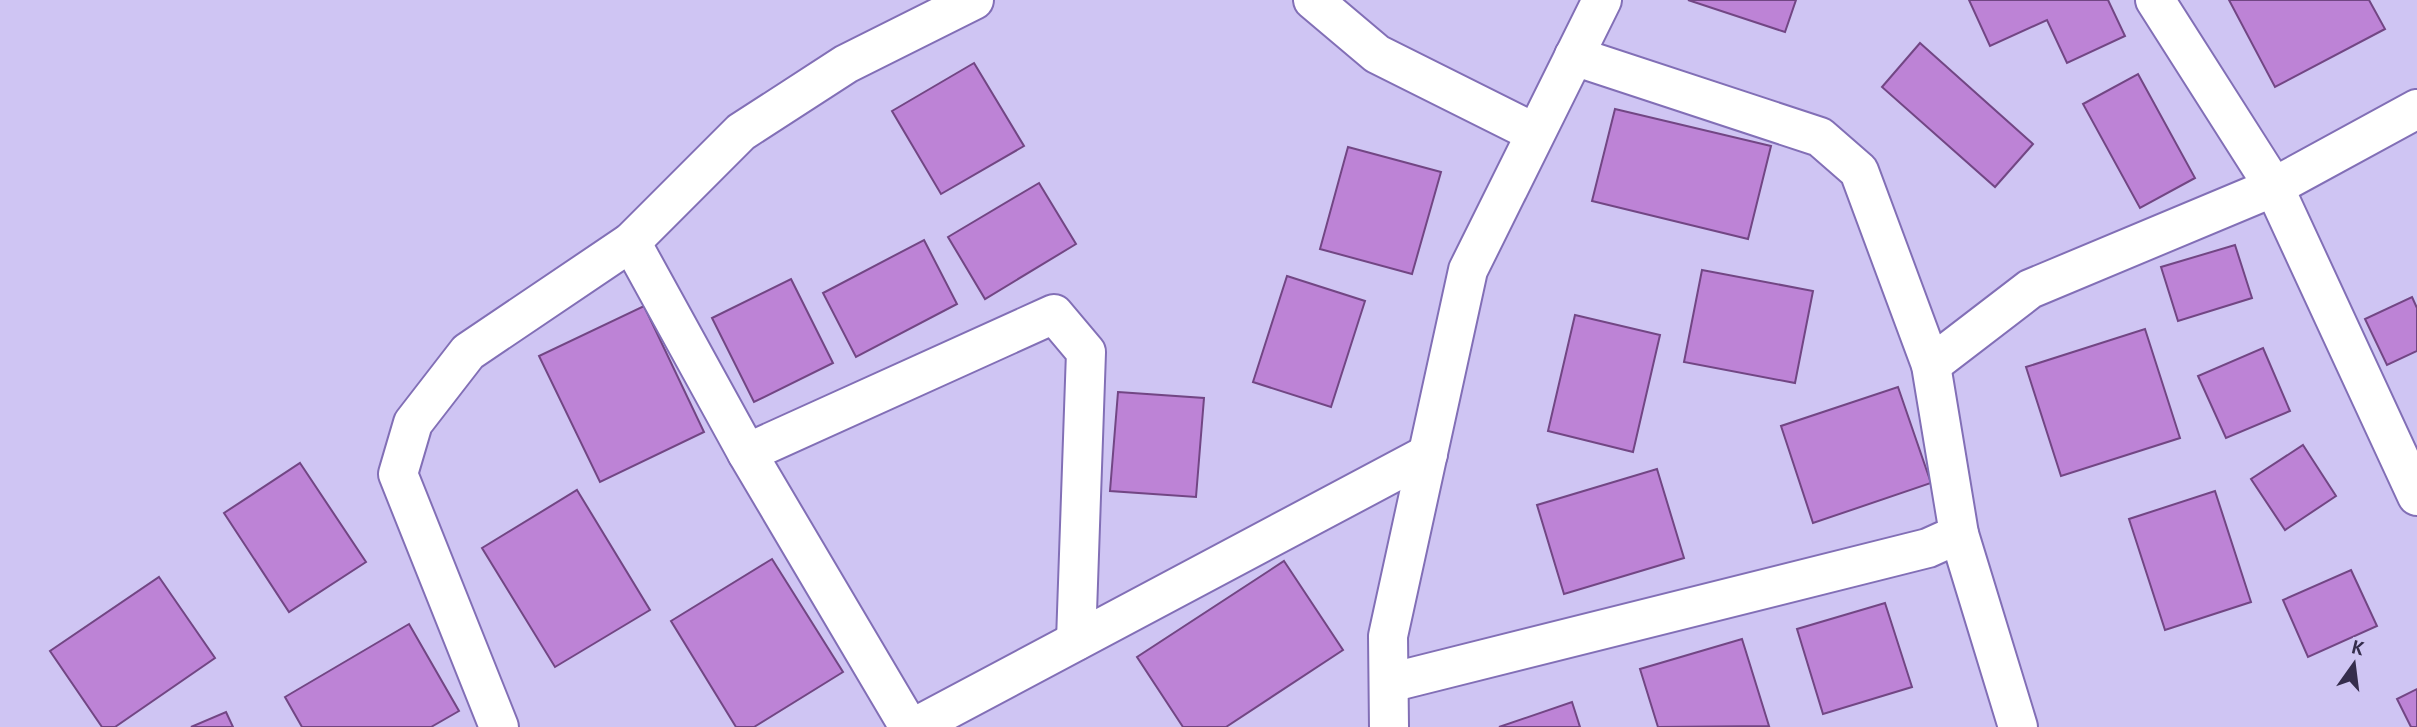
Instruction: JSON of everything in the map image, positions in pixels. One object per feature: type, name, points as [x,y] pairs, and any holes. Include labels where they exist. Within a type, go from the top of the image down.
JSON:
[{"type":"street","points":[[499,727],[398,474],[413,423],[468,352],[631,242],[741,132],[846,64],[974,0]]},
{"type":"street","points":[[1313,0],[1377,54],[1535,133]]},
{"type":"street","points":[[1389,727],[1388,636],[1468,270],[1602,0]]},
{"type":"street","points":[[2155,0],[2274,187],[2417,496]]},
{"type":"street","points":[[1574,56],[1820,137],[1859,171],[1931,365],[1959,534],[2018,727]]},
{"type":"street","points":[[1931,365],[2030,289],[2274,187],[2417,109]]},
{"type":"street","points":[[631,242],[747,453],[909,727]]},
{"type":"street","points":[[747,453],[1054,314],[1086,352],[1076,641]]},
{"type":"street","points":[[915,727],[1428,454]]},
{"type":"street","points":[[1389,683],[1928,548],[1959,534]]},
{"type":"building","points":[[1688,0],[1796,0],[1785,32]]},
{"type":"building","points":[[1969,0],[2108,0],[2125,36],[2067,63],[2047,20],[1990,46]]},
{"type":"building","points":[[2229,0],[2369,0],[2385,29],[2275,87]]},
{"type":"building","points":[[1920,43],[2033,144],[1995,187],[1882,87]]},
{"type":"building","points":[[974,63],[1024,146],[941,194],[892,111]]},
{"type":"building","points":[[2138,74],[2195,178],[2140,208],[2083,104]]},
{"type":"building","points":[[1615,109],[1771,146],[1748,239],[1592,201]]},
{"type":"building","points":[[1348,147],[1441,172],[1412,274],[1320,249]]},
{"type":"building","points":[[1039,183],[1076,244],[985,299],[948,237]]},
{"type":"building","points":[[924,240],[957,304],[856,357],[823,293]]},
{"type":"building","points":[[2235,245],[2252,298],[2178,321],[2161,267]]},
{"type":"building","points":[[1702,270],[1813,291],[1795,383],[1684,362]]},
{"type":"building","points":[[1287,276],[1365,301],[1331,407],[1253,382]]},
{"type":"building","points":[[791,279],[833,363],[754,402],[712,318]]},
{"type":"building","points":[[2412,297],[2417,308],[2417,351],[2387,365],[2365,319]]},
{"type":"building","points":[[644,306],[704,432],[600,482],[539,356]]},
{"type":"building","points":[[1575,315],[1660,335],[1633,452],[1548,431]]},
{"type":"building","points":[[2145,329],[2180,438],[2061,476],[2026,367]]},
{"type":"building","points":[[2263,348],[2290,411],[2226,438],[2198,376]]},
{"type":"building","points":[[1898,387],[1931,483],[1813,523],[1781,426]]},
{"type":"building","points":[[1118,392],[1204,398],[1196,497],[1110,491]]},
{"type":"building","points":[[2303,445],[2336,496],[2285,530],[2251,479]]},
{"type":"building","points":[[300,463],[366,562],[289,612],[224,513]]},
{"type":"building","points":[[1657,469],[1684,558],[1564,594],[1537,505]]},
{"type":"building","points":[[577,490],[650,610],[555,667],[482,548]]},
{"type":"building","points":[[2215,491],[2251,602],[2165,630],[2129,519]]},
{"type":"building","points":[[772,559],[843,672],[754,727],[736,727],[671,621]]},
{"type":"building","points":[[1284,561],[1343,650],[1226,727],[1183,727],[1137,657]]},
{"type":"building","points":[[2351,570],[2377,626],[2308,657],[2283,600]]},
{"type":"building","points":[[159,577],[215,658],[115,727],[102,727],[50,651]]},
{"type":"building","points":[[1885,603],[1912,687],[1823,714],[1797,629]]},
{"type":"building","points":[[409,624],[459,711],[431,727],[302,727],[285,697]]},
{"type":"building","points":[[1742,639],[1769,726],[1658,727],[1640,669]]},
{"type":"building","points":[[2417,689],[2417,727],[2411,727],[2397,699]]},
{"type":"building","points":[[1572,702],[1580,727],[1499,727]]},
{"type":"building","points":[[226,712],[233,727],[191,727]]}]
